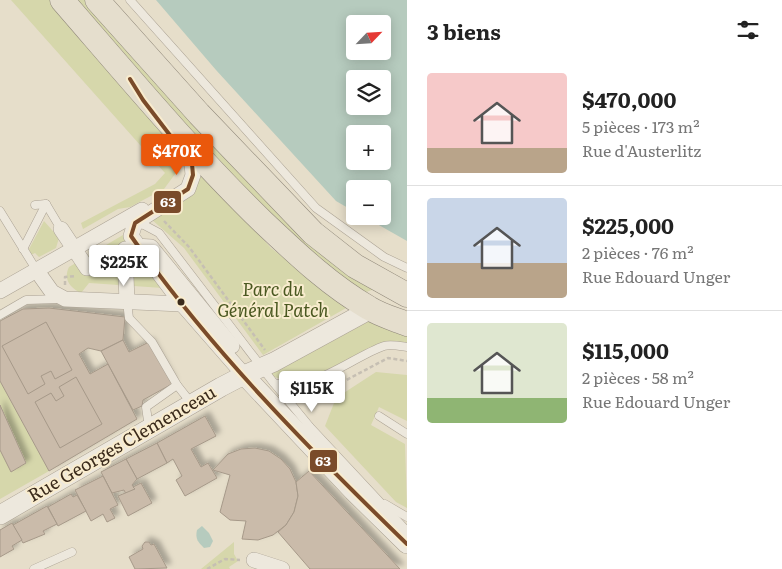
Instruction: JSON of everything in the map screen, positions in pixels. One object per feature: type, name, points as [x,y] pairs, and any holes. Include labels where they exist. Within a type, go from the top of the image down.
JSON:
[{"type":"main road","points":[[62,0],[220,180],[310,266],[367,307],[407,324]]},
{"type":"main road","points":[[97,0],[199,114],[313,233],[355,266],[407,295]]},
{"type":"main road","points":[[367,307],[379,299],[407,310]]},
{"type":"street","points":[[127,302],[131,236],[135,223],[188,189],[193,176],[192,164],[143,100],[130,79]]},
{"type":"street","points":[[0,291],[117,226],[174,190],[182,178],[183,166],[172,143],[139,100],[130,79]]},
{"type":"street","points":[[61,229],[73,250],[87,268],[96,269],[131,247],[151,247],[259,369],[353,491],[407,544]]},
{"type":"street","points":[[131,247],[182,304],[259,369]]},
{"type":"street","points":[[37,271],[52,292],[65,299],[182,304]]},
{"type":"street","name":"Rue Georges Clemenceau","points":[[0,515],[66,472],[259,369],[367,307]]},
{"type":"street","points":[[254,560],[282,569]]},
{"type":"lane","points":[[130,0],[316,208],[384,257],[407,268]]},
{"type":"lane","points":[[34,205],[46,204]]},
{"type":"lane","points":[[46,204],[61,229]]},
{"type":"lane","points":[[23,250],[46,204]]},
{"type":"lane","points":[[0,211],[37,271]]},
{"type":"lane","points":[[117,226],[135,223],[144,224],[159,233],[259,369],[407,531]]},
{"type":"lane","points":[[0,316],[26,300],[65,299]]},
{"type":"lane","points":[[127,302],[129,318],[152,342],[177,385],[192,404]]},
{"type":"lane","points":[[259,369],[283,386],[295,386],[318,378],[386,345],[407,347]]},
{"type":"lane","points":[[149,428],[146,407],[177,385]]},
{"type":"lane","points":[[380,416],[407,434]]},
{"type":"lane","points":[[353,491],[380,502],[407,517]]},
{"type":"lane","points":[[34,569],[72,552]]},
{"type":"path","points":[[159,216],[189,247],[259,369]]},
{"type":"path","points":[[295,400],[318,395],[388,358],[407,361]]},
{"type":"path","points":[[207,569],[225,559],[254,560]]},
{"type":"green space","points":[[11,0],[51,0],[161,132],[178,162],[178,170],[164,189],[130,207],[118,209],[83,229],[81,223],[155,184],[165,173]]},
{"type":"green space","points":[[72,0],[87,0],[377,288],[361,294],[299,247],[217,163]]},
{"type":"green space","name":"Parc du Général Patch","points":[[199,168],[271,248],[348,307],[263,355],[184,248],[151,219]]},
{"type":"green space","points":[[44,221],[59,238],[56,248],[39,257],[35,253],[31,255],[29,249]]},
{"type":"green space","points":[[123,235],[163,288],[89,283],[81,293],[74,289],[67,279],[69,267]]},
{"type":"green space","points":[[366,317],[407,335],[407,343],[387,341],[318,374],[292,382],[271,376],[273,367]]},
{"type":"green space","points":[[376,372],[407,375],[407,421],[379,407],[371,425],[405,444],[407,508],[396,502],[325,426],[336,398]]},
{"type":"green space","points":[[0,381],[49,471],[0,499]]},
{"type":"green space","points":[[234,542],[234,554],[238,561],[229,567],[230,569],[201,569]]},
{"type":"shaded area","points":[[156,0],[407,0],[407,241],[379,225],[391,225],[391,180],[346,180],[346,207],[336,201],[216,70]]},
{"type":"shaded area","points":[[202,526],[209,533],[213,541],[210,547],[204,548],[196,536],[197,530]]},
{"type":"building","points":[[49,308],[125,317],[123,340],[101,351],[88,348],[79,354],[90,374],[108,364],[137,419],[49,471],[0,381],[0,321],[23,309]]},
{"type":"building","points":[[46,322],[72,370],[55,379],[51,371],[41,376],[45,384],[28,394],[2,346]]},
{"type":"building","points":[[123,340],[129,352],[149,342],[172,384],[143,400],[142,406],[133,410],[101,351]]},
{"type":"building","points":[[76,377],[102,424],[60,448],[35,402],[51,393],[56,401],[64,396],[59,387]]},
{"type":"building","points":[[0,405],[26,463],[11,472],[0,450]]},
{"type":"building","points":[[205,416],[216,436],[191,449],[201,467],[208,463],[217,478],[185,496],[176,480],[182,476],[173,459],[167,463],[157,443]]},
{"type":"building","points":[[157,443],[167,463],[137,479],[126,459]]},
{"type":"building","points":[[255,448],[269,451],[281,459],[290,469],[296,482],[298,496],[294,512],[286,525],[273,535],[258,540],[242,539],[246,521],[230,520],[220,512],[230,475],[213,470],[228,454],[241,449]]},
{"type":"building","points":[[126,459],[137,479],[132,485],[135,489],[126,494],[124,490],[112,493],[101,472]]},
{"type":"building","points":[[309,471],[400,569],[310,569],[278,532],[286,525],[294,512],[298,496],[296,482]]},
{"type":"building","points":[[103,476],[118,505],[110,509],[115,518],[107,522],[103,514],[91,521],[75,490]]},
{"type":"building","points":[[141,483],[152,503],[128,516],[118,496],[135,489],[133,487]]},
{"type":"building","points":[[71,494],[73,497],[77,495],[86,511],[58,526],[48,507]]},
{"type":"building","points":[[47,506],[57,524],[43,531],[45,534],[23,543],[13,525]]},
{"type":"building","points":[[12,523],[22,540],[12,546],[14,549],[0,557],[0,530]]},
{"type":"building","points":[[145,542],[149,542],[151,545],[154,544],[167,568],[135,569],[129,557],[143,549],[142,546]]},
{"type":"transit line","name":"63","points":[[130,79],[143,100],[192,164],[193,175],[188,189],[135,223],[131,236],[193,318],[227,358],[297,434],[407,544]]}]
